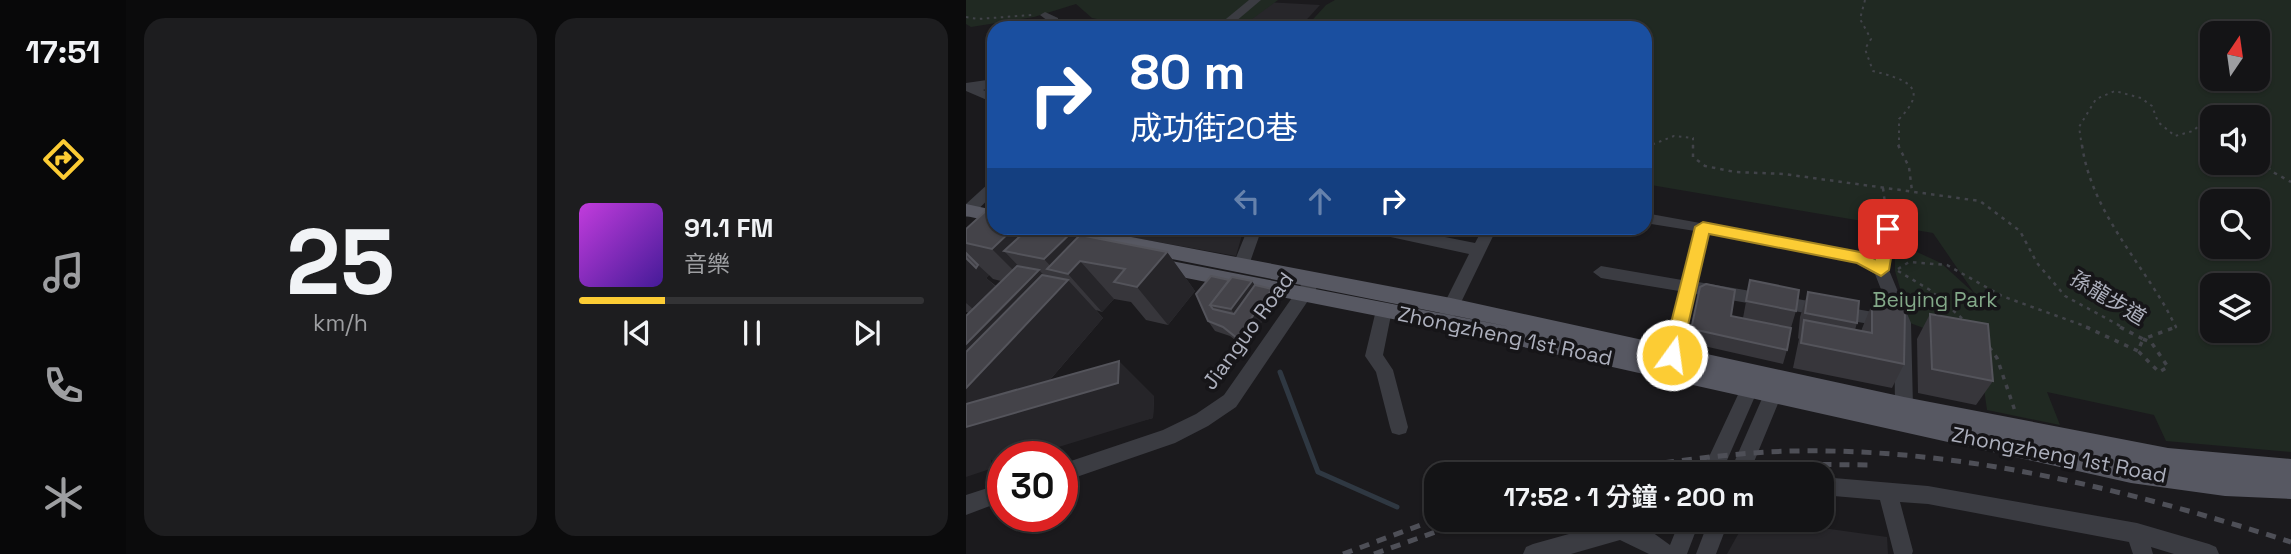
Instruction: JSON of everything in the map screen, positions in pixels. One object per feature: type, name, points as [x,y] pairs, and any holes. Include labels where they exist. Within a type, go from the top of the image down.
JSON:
[{"type":"main road","points":[[966,211],[987,215]]},
{"type":"main road","points":[[966,227],[987,231]]},
{"type":"main road","name":"Zhongzheng 1st Road","points":[[1092,235],[1241,265],[1384,310],[1447,314],[2130,472],[2225,485],[2291,488]]},
{"type":"main road","name":"Zhongzheng 1st Road","points":[[1032,240],[1309,287],[1672,355],[1762,387],[1904,407],[2168,459],[2291,470]]},
{"type":"street","points":[[1230,21],[1256,0]]},
{"type":"street","points":[[1045,15],[1054,21]]},
{"type":"street","points":[[966,87],[987,86]]},
{"type":"street","points":[[966,87],[987,96]]},
{"type":"street","points":[[966,211],[987,192]]},
{"type":"street","points":[[1652,219],[1860,258],[1888,268]]},
{"type":"street","points":[[1672,355],[1703,227]]},
{"type":"street","points":[[1888,229],[1888,268],[1903,323],[1904,407]]},
{"type":"street","points":[[1241,265],[1252,235]]},
{"type":"street","points":[[1406,235],[1479,250]]},
{"type":"street","points":[[1447,314],[1486,235]]},
{"type":"street","points":[[1601,272],[1903,323]]},
{"type":"street","name":"Jianguo Road","points":[[1078,467],[1168,437],[1202,420],[1230,401],[1309,287]]},
{"type":"street","points":[[1384,310],[1374,356],[1384,370],[1399,427]]},
{"type":"street","points":[[1719,462],[1762,387]]},
{"type":"street","points":[[1743,462],[1762,387]]},
{"type":"street","points":[[1834,487],[1928,495],[2137,533],[2209,554]]},
{"type":"street","points":[[1888,492],[1903,551]]},
{"type":"street","points":[[966,505],[987,498]]},
{"type":"street","points":[[1533,554],[1612,532]]},
{"type":"street","points":[[1625,532],[1644,538],[1664,554]]},
{"type":"street","points":[[1677,554],[1685,532]]},
{"type":"street","points":[[1706,554],[1714,532]]},
{"type":"street","points":[[2137,533],[2143,554]]},
{"type":"path","points":[[1865,0],[1860,19],[1871,39],[1866,49],[1873,71],[1906,80],[1912,86],[1914,96],[1911,107],[1899,119],[1897,143],[1909,167],[1912,191]]},
{"type":"path","points":[[966,17],[978,19],[1015,14],[1045,15]]},
{"type":"path","points":[[1885,74],[1887,80]]},
{"type":"path","name":"孫龍步道","points":[[1652,145],[1674,136],[1693,138],[1693,158],[1705,166],[1735,172],[1784,174],[1937,193],[1980,201],[2020,231],[2037,263],[2066,296],[2143,339],[2176,327],[2164,300],[2123,243],[2088,176],[2079,127],[2096,99],[2115,91],[2141,98],[2152,106],[2158,122],[2175,136],[2193,131],[2200,125]]},
{"type":"path","points":[[2270,170],[2291,182]]},
{"type":"path","points":[[1884,188],[1888,229]]},
{"type":"path","points":[[1888,268],[1909,262],[1947,265],[2002,296],[2070,319],[2138,351],[2158,372],[2168,368],[2151,342],[2143,339],[2138,351]]},
{"type":"path","points":[[1888,268],[1896,269],[1930,290],[1969,325]]},
{"type":"path","points":[[1984,341],[1997,358],[2014,410],[2028,432]]},
{"type":"shaded area","points":[[1267,2],[1320,5],[1305,21],[1243,21]]},
{"type":"shaded area","points":[[1118,235],[1242,235],[1236,256]]},
{"type":"shaded area","points":[[1834,530],[1887,537],[1888,554],[1727,554],[1739,532],[1834,532]]},
{"type":"green space","points":[[966,0],[1278,0],[1250,21],[1107,21],[1092,18],[1076,4],[1034,17],[987,21],[987,24],[971,27],[966,24]]},
{"type":"green space","name":"Beiying Park","points":[[1335,0],[2291,0],[2291,452],[2166,441],[2154,415],[2047,392],[2060,425],[1987,410],[1980,360],[1953,339],[1910,323],[1895,271],[1895,242],[1941,263],[1975,294],[1933,233],[1652,185],[1652,21],[1311,21],[1326,5]]},
{"type":"building","points":[[987,210],[987,235],[1007,235],[992,249],[966,243],[966,229]]},
{"type":"building","points":[[1021,235],[1069,235],[1044,259],[1004,251]]},
{"type":"building","points":[[1080,235],[1167,252],[1137,287],[1114,282],[1125,269],[1080,261],[1068,274],[1047,269]]},
{"type":"building","points":[[966,253],[978,265],[976,268],[966,258]]},
{"type":"building","points":[[1017,266],[1039,270],[966,344],[966,316]]},
{"type":"building","points":[[1042,275],[1068,280],[966,388],[966,352]]},
{"type":"building","points":[[1211,276],[1229,280],[1210,305],[1213,309],[1234,314],[1255,285],[1272,289],[1237,338],[1223,327],[1208,321],[1196,294]]},
{"type":"building","points":[[1232,277],[1252,281],[1231,309],[1210,305]]},
{"type":"building","points":[[1750,280],[1799,290],[1796,311],[1746,301]]},
{"type":"building","points":[[1706,284],[1735,290],[1731,316],[1791,328],[1787,350],[1697,330],[1692,325],[1700,287]]},
{"type":"building","points":[[1808,292],[1859,301],[1857,323],[1805,313]]},
{"type":"building","points":[[1872,304],[1905,310],[1904,364],[1801,343],[1804,320],[1872,333]]},
{"type":"building","points":[[1930,314],[1988,324],[1993,381],[1932,369]]},
{"type":"building","points":[[1119,361],[1118,383],[966,427],[966,404]]},
{"type":"waterway","points":[[1280,372],[1318,472],[1397,507]]},
{"type":"railway","points":[[1673,462],[1766,452],[1833,451],[1966,462],[2098,487],[2291,542]]},
{"type":"railway","points":[[1834,465],[1870,465]]},
{"type":"railway","points":[[1343,554],[1424,524]]},
{"type":"railway","points":[[1374,554],[1435,532]]},
{"type":"route","points":[[1672,355],[1703,227],[1860,258],[1881,270],[1884,266],[1888,229]]}]
